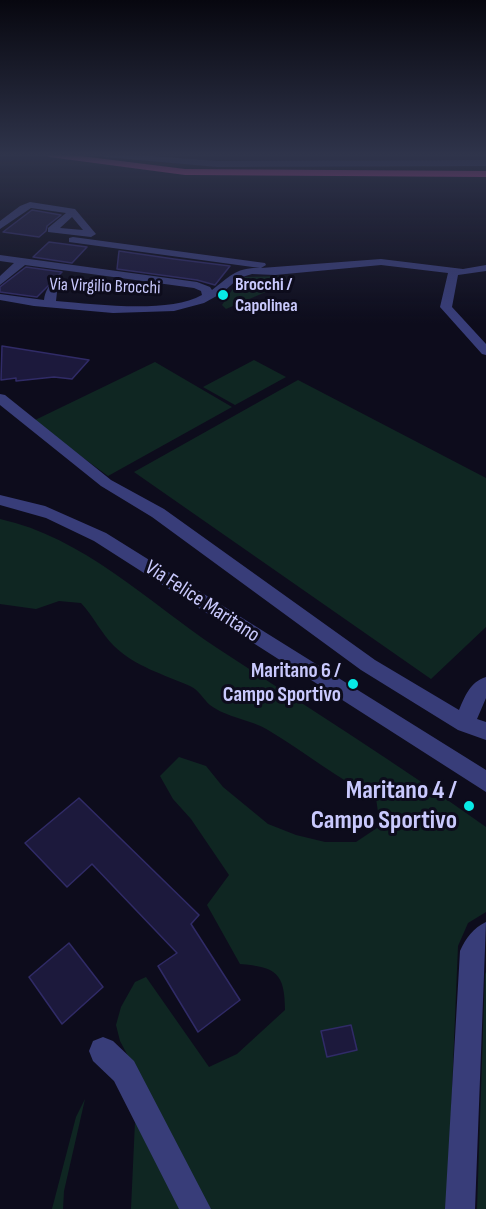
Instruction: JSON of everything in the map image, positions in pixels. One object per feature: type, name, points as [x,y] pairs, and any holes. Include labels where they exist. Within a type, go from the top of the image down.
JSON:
[{"type":"street","points":[[0,225],[22,210]]},
{"type":"street","name":"Via Virgilio Brocchi","points":[[73,240],[302,270]]},
{"type":"street","name":"Via Virgilio Brocchi","points":[[0,258],[191,285],[206,290],[207,296]]},
{"type":"street","name":"Via Virgilio Brocchi","points":[[0,282],[23,261]]},
{"type":"street","name":"Via Virgilio Brocchi","points":[[0,297],[34,303],[142,309],[177,307],[200,301],[245,272],[302,270],[381,262],[453,271],[471,272],[486,268]]},
{"type":"street","points":[[453,271],[446,307],[486,351]]},
{"type":"street","points":[[50,303],[51,291],[60,281]]},
{"type":"street","points":[[188,303],[176,301],[169,295],[173,288],[191,285]]},
{"type":"street","points":[[0,303],[34,303]]},
{"type":"street","points":[[0,398],[106,483],[158,513],[368,665],[465,724],[486,731]]},
{"type":"street","name":"Via Felice Maritano","points":[[0,500],[54,513],[100,537],[486,782]]},
{"type":"street","points":[[465,724],[474,697],[486,685]]},
{"type":"street","points":[[460,1209],[471,966],[473,951],[486,935]]},
{"type":"street","points":[[103,1051],[124,1071],[196,1209]]},
{"type":"green space","points":[[284,276],[282,285],[226,309],[222,305],[239,280],[245,277]]},
{"type":"green space","points":[[254,360],[286,377],[235,405],[203,387]]},
{"type":"green space","points":[[155,362],[232,407],[108,476],[33,421]]},
{"type":"green space","points":[[298,380],[486,478],[486,627],[431,679],[134,472]]},
{"type":"green space","points":[[0,519],[59,540],[114,573],[217,648],[386,758],[486,827],[486,912],[468,923],[458,946],[447,1209],[210,1209],[120,1041],[116,1025],[121,1007],[135,982],[146,977],[209,1067],[237,1054],[285,1010],[285,998],[276,974],[262,967],[240,964],[207,905],[229,875],[191,819],[173,799],[160,776],[179,757],[206,766],[223,787],[268,824],[296,835],[325,842],[356,842],[380,826],[376,798],[268,730],[217,709],[193,688],[131,659],[109,641],[81,603],[59,601],[36,609],[0,604]]},
{"type":"green space","points":[[486,972],[486,1209],[477,1209],[485,974]]},
{"type":"green space","points":[[85,1099],[64,1191],[63,1209],[52,1209],[76,1117]]},
{"type":"green space","points":[[135,1122],[184,1209],[131,1209]]},
{"type":"building","points":[[31,210],[61,215],[47,226],[46,231],[39,237],[3,232]]},
{"type":"building","points":[[49,242],[87,247],[72,263],[33,257]]},
{"type":"building","points":[[119,251],[230,266],[215,285],[197,280],[117,269]]},
{"type":"building","points":[[26,267],[62,272],[37,297],[0,292],[0,287]]},
{"type":"building","points":[[2,346],[89,360],[72,379],[54,377],[16,381],[16,378],[1,380]]},
{"type":"building","points":[[79,798],[199,915],[191,924],[240,1000],[198,1032],[158,966],[177,953],[92,864],[67,887],[25,843]]},
{"type":"building","points":[[69,943],[103,987],[62,1024],[29,977]]},
{"type":"building","points":[[351,1025],[357,1050],[327,1057],[321,1031]]},
{"type":"place","name":"Brocchi / Capolinea","points":[[223,295]]},
{"type":"place","name":"Maritano 6 / Campo Sportivo","points":[[353,684]]},
{"type":"place","name":"Maritano 4 / Campo Sportivo","points":[[469,806]]}]
